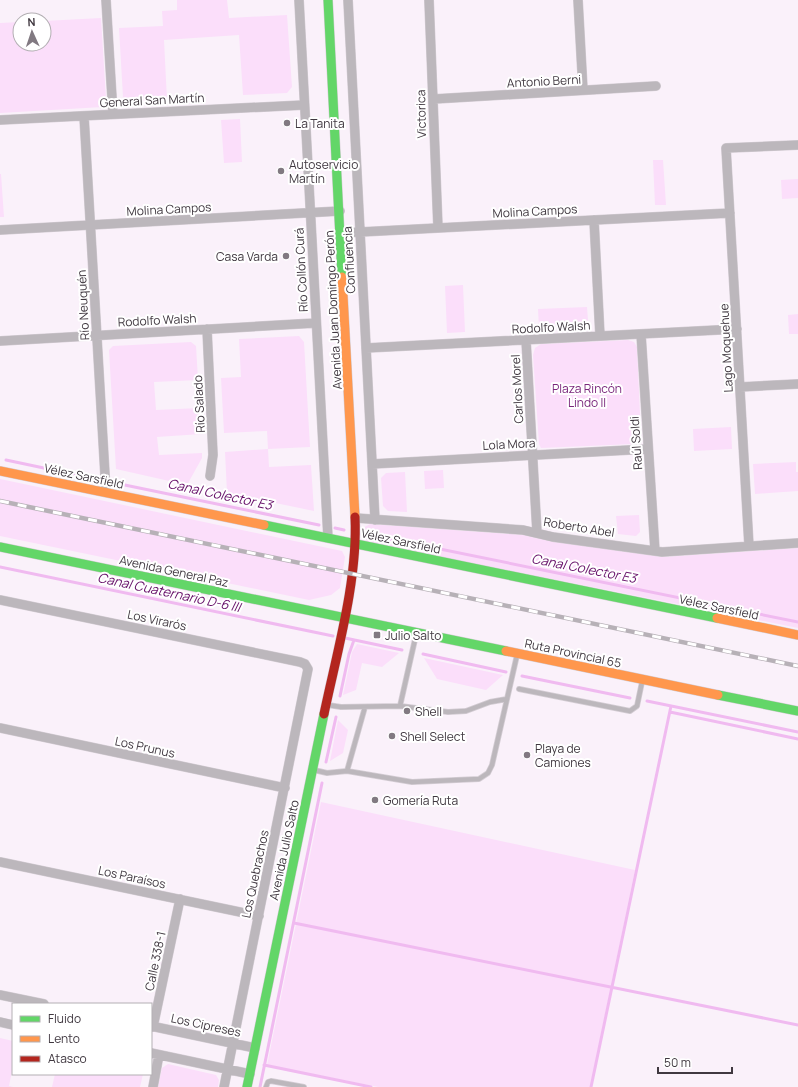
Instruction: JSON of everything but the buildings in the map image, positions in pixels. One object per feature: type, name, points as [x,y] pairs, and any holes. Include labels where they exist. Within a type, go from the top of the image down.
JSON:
[{"type":"main road","name":"Avenida Juan Domingo Perón","points":[[328,0],[356,518],[356,544],[344,618]]},
{"type":"main road","name":"Vélez Sarsfield","points":[[0,471],[798,635]]},
{"type":"main road","name":"Avenida General Paz","points":[[0,547],[344,618]]},
{"type":"main road","name":"Ruta Provincial 65","points":[[344,618],[798,711]]},
{"type":"main road","name":"Avenida Julio Salto","points":[[247,1087],[344,618]]},
{"type":"street","points":[[106,0],[112,114]]},
{"type":"street","name":"Río Collón Curá","points":[[299,0],[328,538]]},
{"type":"street","name":"Confluencia","points":[[348,0],[374,520]]},
{"type":"street","name":"Victorica","points":[[429,0],[438,228]]},
{"type":"street","points":[[578,0],[583,90]]},
{"type":"street","name":"Antonio Berni","points":[[434,99],[656,86]]},
{"type":"street","name":"General San Martín","points":[[0,120],[304,104]]},
{"type":"street","name":"Río Neuquén","points":[[84,116],[106,492]]},
{"type":"street","name":"Lago Moquehue","points":[[749,546],[726,148],[798,145]]},
{"type":"street","name":"Molina Campos","points":[[0,230],[340,211]]},
{"type":"street","name":"Molina Campos","points":[[341,232],[730,213]]},
{"type":"street","points":[[594,220],[600,336]]},
{"type":"street","name":"Rodolfo Walsh","points":[[0,340],[316,324]]},
{"type":"street","name":"Río Salado","points":[[207,329],[213,455],[210,476]]},
{"type":"street","name":"Rodolfo Walsh","points":[[366,348],[737,329]]},
{"type":"street","name":"Raúl Soldi","points":[[641,334],[655,551]]},
{"type":"street","name":"Carlos Morel","points":[[526,340],[537,533]]},
{"type":"street","points":[[740,388],[798,384]]},
{"type":"street","name":"Lola Mora","points":[[372,464],[648,449]]},
{"type":"street","name":"Roberto Abel","points":[[356,518],[519,529],[655,551],[798,543]]},
{"type":"street","name":"Los Virarós","points":[[0,600],[300,662],[307,666]]},
{"type":"street","name":"Los Quebrachos","points":[[224,1087],[308,675],[307,666]]},
{"type":"street","name":"Los Prunus","points":[[0,728],[285,788]]},
{"type":"street","name":"Los Paraísos","points":[[0,862],[259,916]]},
{"type":"street","name":"Calle 338-1","points":[[152,1027],[180,899]]},
{"type":"street","points":[[0,995],[39,1003]]},
{"type":"street","points":[[0,1022],[12,1025]]},
{"type":"street","name":"Los Cipreses","points":[[152,1027],[255,1048]]},
{"type":"street","points":[[152,1087],[155,1054],[250,1074]]},
{"type":"lane","points":[[400,706],[416,633]]},
{"type":"lane","points":[[312,770],[327,773],[347,771],[412,782],[479,779],[488,773],[492,765],[518,654]]},
{"type":"lane","points":[[520,689],[630,711],[637,706],[643,679]]},
{"type":"lane","points":[[326,704],[341,707],[400,706],[448,712],[466,711],[490,702],[508,699]]},
{"type":"lane","points":[[347,771],[365,707]]},
{"type":"lane","points":[[266,1087],[268,1082],[271,1081],[304,1087]]},
{"type":"green space","points":[[177,0],[227,0],[229,18],[287,15],[292,87],[287,93],[243,95],[239,35],[164,40],[167,100],[127,102],[123,97],[119,28],[163,26],[162,11],[177,10]]},
{"type":"green space","points":[[101,18],[106,99],[103,107],[0,113],[0,23],[12,22],[12,52],[52,52],[52,21]]},
{"type":"green space","points":[[240,119],[242,162],[224,163],[221,120]]},
{"type":"green space","points":[[653,160],[663,160],[666,205],[655,205]]},
{"type":"green space","points":[[1,174],[4,217],[0,217]]},
{"type":"green space","points":[[798,179],[798,198],[782,199],[781,180]]},
{"type":"green space","points":[[463,285],[465,332],[447,333],[445,286]]},
{"type":"green space","points":[[587,307],[588,320],[583,326],[539,328],[538,309]]},
{"type":"green space","points":[[798,314],[798,334],[789,334],[788,315]]},
{"type":"green space","points":[[299,336],[304,342],[310,447],[268,449],[267,431],[224,433],[221,378],[241,377],[239,339]]},
{"type":"green space","name":"Plaza Rincón Lindo II","points":[[628,340],[634,342],[637,347],[640,442],[634,444],[541,448],[539,444],[533,355],[535,348],[541,344]]},
{"type":"green space","points":[[191,342],[196,346],[198,380],[154,382],[156,410],[199,408],[201,434],[157,437],[159,455],[202,453],[202,458],[187,485],[116,469],[109,350],[113,346]]},
{"type":"green space","points":[[731,427],[732,449],[694,451],[693,429]]},
{"type":"green space","points":[[268,449],[269,467],[311,465],[314,511],[227,493],[225,452]]},
{"type":"green space","points":[[796,462],[796,472],[798,472],[798,491],[755,494],[753,464]]},
{"type":"green space","points":[[443,470],[444,488],[425,489],[424,471]]},
{"type":"green space","points":[[405,472],[407,512],[388,511],[383,506],[381,478],[386,473]]},
{"type":"green space","points":[[0,479],[342,551],[345,557],[340,588],[331,595],[309,600],[0,536]]},
{"type":"green space","points":[[639,515],[640,532],[636,536],[618,534],[616,516]]},
{"type":"green space","points":[[370,524],[524,535],[540,539],[663,557],[798,548],[798,628],[368,542],[364,538],[363,528]]},
{"type":"green space","points":[[357,644],[399,653],[382,667],[362,663],[356,690],[343,695],[352,652]]},
{"type":"green space","points":[[424,658],[503,675],[486,690],[437,679]]},
{"type":"green space","points":[[338,720],[348,730],[343,753],[330,761]]},
{"type":"green space","points":[[321,802],[635,870],[590,1087],[378,1087],[267,1065]]},
{"type":"green space","points":[[0,1038],[12,1041],[12,1071],[9,1086],[13,1087],[0,1087]]},
{"type":"green space","points":[[168,1064],[216,1075],[219,1080],[218,1087],[158,1087],[162,1068]]},
{"type":"green space","points":[[55,1075],[143,1075],[140,1087],[52,1087]]},
{"type":"waterway","name":"Canal Colector E3","points":[[6,460],[58,471]]},
{"type":"waterway","name":"Canal Colector E3","points":[[71,473],[93,478]]},
{"type":"waterway","name":"Canal Colector E3","points":[[115,483],[319,525]]},
{"type":"waterway","name":"Canal Colector E3","points":[[335,528],[344,530]]},
{"type":"waterway","name":"Canal Colector E3","points":[[366,534],[798,622]]},
{"type":"waterway","name":"Canal Cuaternario D-6 III","points":[[0,567],[333,636]]},
{"type":"waterway","name":"Canal Cuaternario D-6 III","points":[[345,638],[402,650]]},
{"type":"waterway","points":[[340,696],[349,654],[354,640]]},
{"type":"waterway","name":"Canal Cuaternario D-6 III","points":[[423,654],[506,672]]},
{"type":"waterway","name":"Canal Cuaternario D-6 III","points":[[522,676],[630,698]]},
{"type":"waterway","name":"Canal Cuaternario D-6 III","points":[[647,701],[798,732]]},
{"type":"waterway","points":[[591,1087],[671,706]]},
{"type":"waterway","points":[[670,712],[798,739]]},
{"type":"waterway","points":[[326,762],[336,717]]},
{"type":"waterway","points":[[260,1087],[322,783]]},
{"type":"waterway","points":[[294,923],[798,1025]]},
{"type":"waterway","points":[[264,1065],[371,1087]]},
{"type":"railway","points":[[0,501],[798,666]]},
{"type":"traffic: fast","points":[[328,0],[342,277]]},
{"type":"traffic: fast","points":[[264,525],[717,618]]},
{"type":"traffic: fast","points":[[0,547],[506,651]]},
{"type":"traffic: fast","points":[[718,695],[798,711]]},
{"type":"traffic: fast","points":[[247,1087],[324,714]]},
{"type":"traffic: slow","points":[[342,277],[355,517]]},
{"type":"traffic: slow","points":[[0,471],[264,525]]},
{"type":"traffic: slow","points":[[717,618],[798,635]]},
{"type":"traffic: slow","points":[[506,651],[718,695]]},
{"type":"traffic: jam","points":[[324,714],[346,616],[350,591],[355,541],[355,517]]},
{"type":"place","name":"La Tanita","points":[[287,123]]},
{"type":"place","name":"Autoservicio Martín","points":[[281,171]]},
{"type":"place","name":"Casa Varda","points":[[286,256]]},
{"type":"place","name":"Julio Salto","points":[[377,635]]},
{"type":"place","name":"Shell","points":[[407,711]]},
{"type":"place","name":"Shell Select","points":[[392,736]]},
{"type":"place","name":"Playa de Camiones","points":[[527,755]]},
{"type":"place","name":"Gomería Ruta","points":[[375,800]]}]
